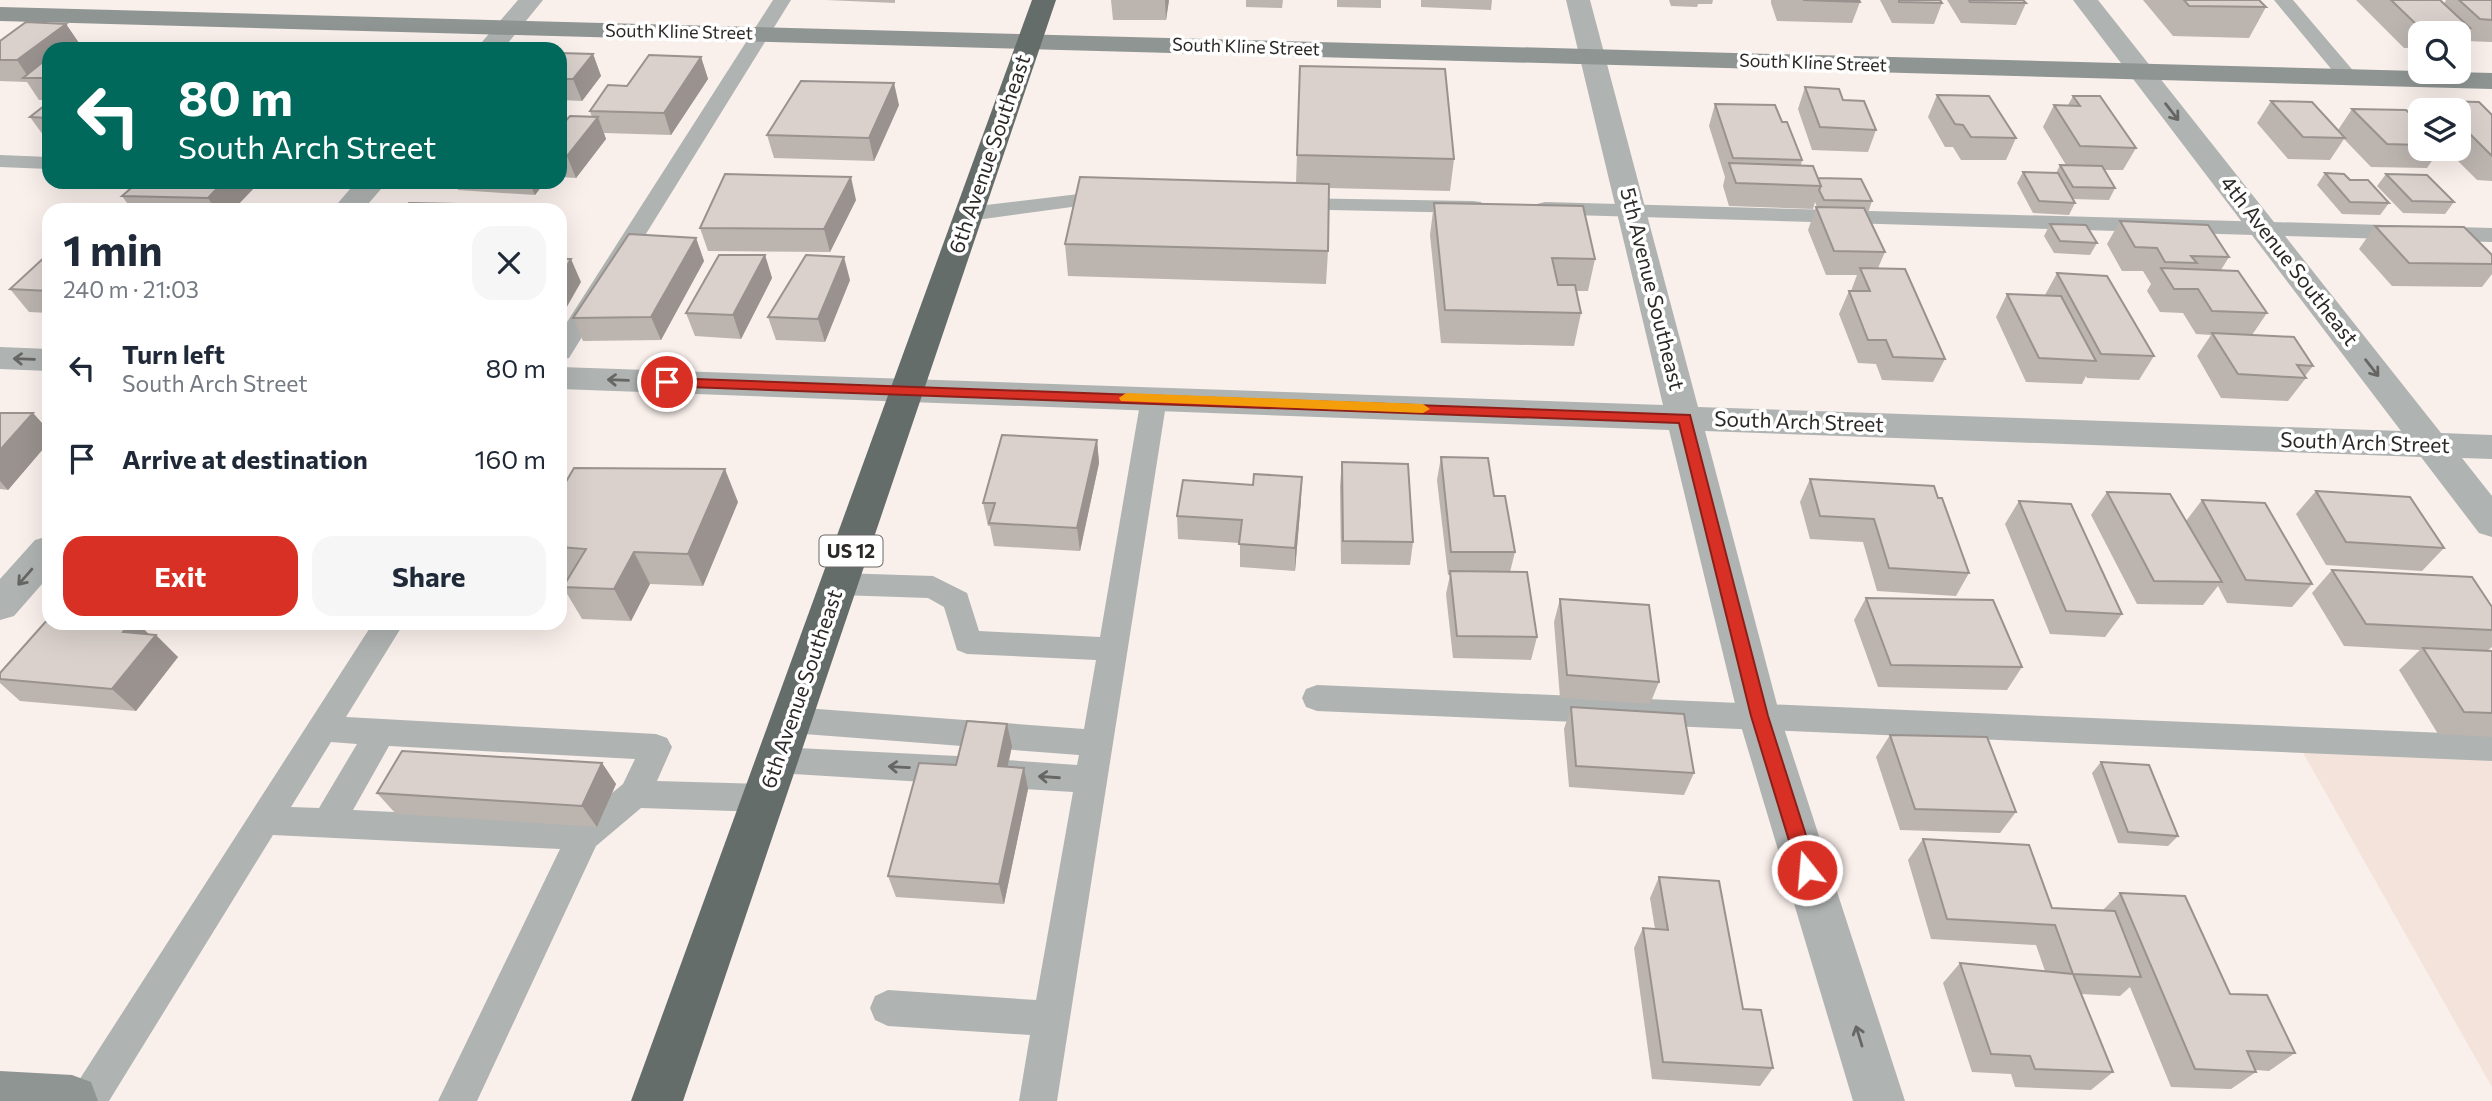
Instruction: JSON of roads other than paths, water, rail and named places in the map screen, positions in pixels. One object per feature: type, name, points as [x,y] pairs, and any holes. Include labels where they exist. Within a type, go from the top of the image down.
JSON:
[{"type":"highway","name":"6th Avenue Southeast","points":[[657,1101],[1044,0]]},
{"type":"street","points":[[495,42],[531,0]]},
{"type":"street","name":"5th Avenue Southeast","points":[[1578,0],[1759,716],[1879,1101]]},
{"type":"street","name":"4th Avenue Southeast","points":[[2085,0],[2492,523]]},
{"type":"street","name":"South Kline Street","points":[[7,11],[2492,81]]},
{"type":"street","points":[[353,203],[366,189]]},
{"type":"street","points":[[0,358],[42,360]]},
{"type":"street","name":"South Arch Street","points":[[567,378],[2492,447]]},
{"type":"street","points":[[0,605],[42,558]]},
{"type":"street","points":[[0,1097],[72,1101]]},
{"type":"lane","points":[[567,341],[782,0]]},
{"type":"lane","points":[[2283,0],[2349,78]]},
{"type":"lane","points":[[0,161],[42,163]]},
{"type":"lane","points":[[969,214],[1079,200],[1134,201]]},
{"type":"lane","points":[[1268,203],[1496,208]]},
{"type":"lane","points":[[1524,208],[2492,235]]},
{"type":"lane","points":[[1038,1101],[1154,398]]},
{"type":"lane","points":[[839,583],[933,587],[957,601],[967,642],[1112,649]]},
{"type":"lane","points":[[87,1101],[385,630]]},
{"type":"lane","points":[[1317,698],[2492,748]]},
{"type":"lane","points":[[791,720],[1097,743]]},
{"type":"lane","points":[[322,729],[380,732],[477,749],[560,754],[656,747],[635,794],[584,836],[457,1101]]},
{"type":"lane","points":[[328,823],[380,732]]},
{"type":"lane","points":[[777,760],[967,770]]},
{"type":"lane","points":[[1006,774],[1091,780]]},
{"type":"lane","points":[[635,794],[764,798]]},
{"type":"lane","points":[[265,820],[328,823],[442,817],[529,821],[584,836]]},
{"type":"lane","points":[[888,1008],[1051,1019]]}]
